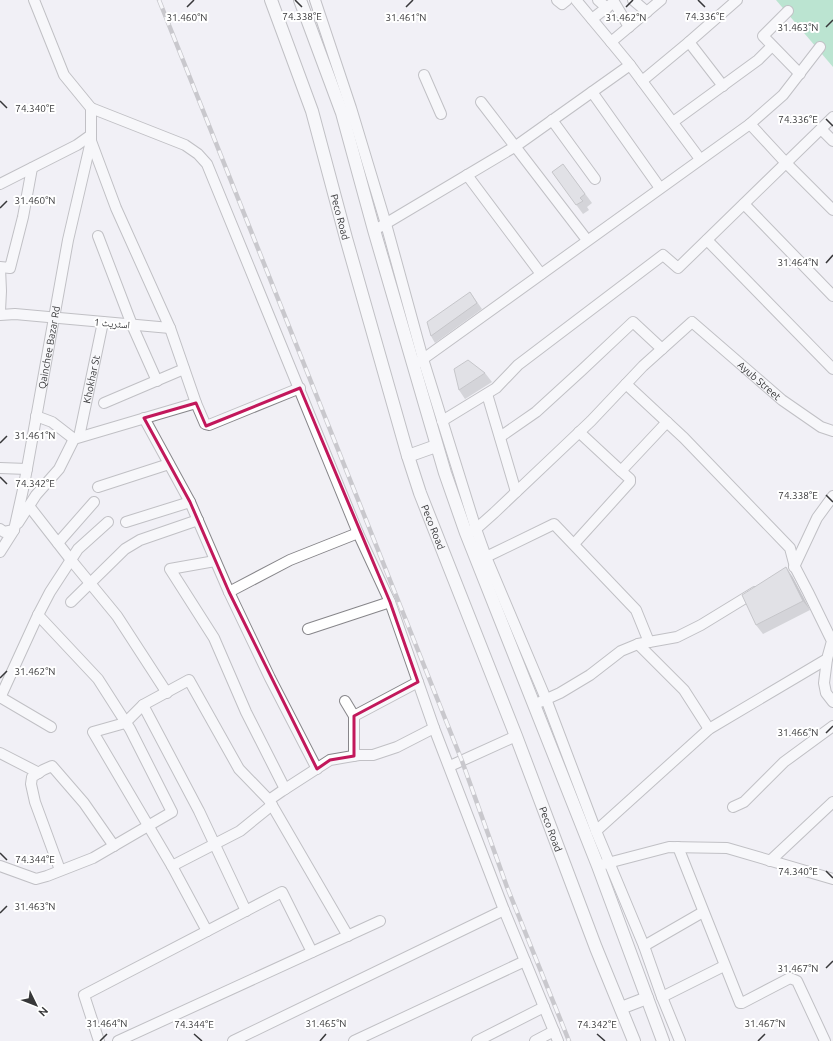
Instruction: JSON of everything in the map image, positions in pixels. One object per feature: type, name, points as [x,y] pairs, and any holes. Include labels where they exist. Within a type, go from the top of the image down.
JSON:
[{"type":"main road","name":"Peco Road","points":[[271,0],[312,111],[346,238],[408,456],[420,493],[516,736],[596,948],[634,1041]]},
{"type":"main road","points":[[300,0],[342,113],[374,230],[418,362],[436,446],[471,531],[535,704],[604,864],[647,998],[663,1041]]},
{"type":"main road","points":[[408,456],[436,446]]},
{"type":"main road","points":[[621,1008],[647,998]]},
{"type":"street","points":[[34,0],[64,75],[91,108],[185,145],[198,154],[207,164],[300,388],[358,533],[390,602],[434,728],[450,766],[504,910],[556,1036],[535,1041]]},
{"type":"street","points":[[315,0],[351,108],[386,224],[418,362],[442,421],[471,531],[486,557],[546,700],[596,831],[604,864],[644,946],[662,997],[680,1041]]},
{"type":"street","points":[[557,0],[562,4],[567,0]]},
{"type":"street","points":[[576,0],[630,65],[700,159]]},
{"type":"street","points":[[598,0],[607,8]]},
{"type":"street","points":[[633,0],[647,12]]},
{"type":"street","points":[[611,42],[661,0]]},
{"type":"street","points":[[642,81],[737,0]]},
{"type":"street","points":[[592,19],[614,2],[629,27]]},
{"type":"street","points":[[788,11],[763,36],[800,74]]},
{"type":"street","points":[[689,42],[723,86]]},
{"type":"street","points":[[673,122],[758,60],[772,46]]},
{"type":"street","points":[[418,362],[750,124],[783,95],[820,48]]},
{"type":"street","points":[[374,230],[516,146],[630,65]]},
{"type":"street","points":[[424,75],[441,114]]},
{"type":"street","points":[[592,92],[660,188]]},
{"type":"street","points":[[482,102],[587,240]]},
{"type":"street","points":[[91,108],[91,138],[116,208],[170,328],[196,403],[207,425],[300,388]]},
{"type":"street","points":[[442,421],[496,388],[518,366],[663,255],[678,268],[833,117]]},
{"type":"street","points":[[552,120],[595,179]]},
{"type":"street","points":[[750,124],[833,210]]},
{"type":"street","points":[[821,129],[833,141]]},
{"type":"street","points":[[0,184],[91,138]]},
{"type":"street","name":"Qainchee Bazar Rd","points":[[0,552],[14,530],[27,469],[68,240],[91,138]]},
{"type":"street","points":[[0,311],[0,268],[10,268],[23,217],[32,168]]},
{"type":"street","points":[[467,175],[541,274]]},
{"type":"street","points":[[744,204],[833,296]]},
{"type":"street","points":[[98,236],[132,325],[157,381]]},
{"type":"street","points":[[707,240],[833,369]]},
{"type":"street","name":"اسٹریٹ 1","points":[[0,315],[15,314],[170,328]]},
{"type":"street","name":"Khokhar St","points":[[14,530],[36,495],[59,469],[76,438],[103,322]]},
{"type":"street","points":[[471,531],[516,492],[579,432],[662,349],[633,322],[536,412],[500,437]]},
{"type":"street","name":"Ayub Street","points":[[662,349],[692,322],[782,400],[821,427],[833,431]]},
{"type":"street","points":[[104,403],[184,369]]},
{"type":"street","points":[[626,384],[684,438],[790,548],[792,569],[808,592],[832,641],[827,659],[824,683],[826,693],[833,702]]},
{"type":"street","points":[[487,394],[516,492]]},
{"type":"street","points":[[36,416],[52,422],[76,438],[196,403]]},
{"type":"street","points":[[144,418],[190,502],[229,592],[270,678],[316,768]]},
{"type":"street","points":[[621,471],[667,422]]},
{"type":"street","points":[[574,544],[630,482],[630,479],[579,432]]},
{"type":"street","points":[[98,488],[169,464]]},
{"type":"street","points":[[0,468],[27,469]]},
{"type":"street","points":[[792,569],[818,518],[833,496]]},
{"type":"street","points":[[58,543],[94,502]]},
{"type":"street","points":[[126,522],[190,502]]},
{"type":"street","points":[[29,506],[89,583],[117,616],[167,693]]},
{"type":"street","points":[[70,602],[125,549],[140,540],[198,520]]},
{"type":"street","points":[[51,727],[0,698],[50,592],[78,549],[108,522]]},
{"type":"street","points":[[486,557],[554,524],[636,610],[649,642]]},
{"type":"street","points":[[0,529],[4,532],[14,530]]},
{"type":"street","points":[[229,592],[290,560],[358,533]]},
{"type":"street","points":[[215,561],[170,569],[214,638],[246,712],[285,789]]},
{"type":"street","points":[[535,704],[546,700],[590,675],[621,651],[638,644],[677,637],[701,625],[764,586]]},
{"type":"street","points":[[308,629],[390,602]]},
{"type":"street","points":[[0,866],[36,879],[93,858],[172,812],[126,723],[98,679],[38,615]]},
{"type":"street","points":[[638,644],[684,690],[709,729]]},
{"type":"street","points":[[596,831],[709,729],[827,659]]},
{"type":"street","points":[[207,931],[172,866],[92,732],[126,723],[143,705],[189,680],[239,769],[271,803],[348,936]]},
{"type":"street","points":[[354,716],[418,682]]},
{"type":"street","points":[[345,701],[354,716],[354,756]]},
{"type":"street","points":[[143,705],[199,811],[246,911]]},
{"type":"street","points":[[733,807],[744,802],[784,762],[833,726]]},
{"type":"street","points":[[172,866],[240,831],[285,789],[330,760],[354,756],[373,755],[397,747],[434,728]]},
{"type":"street","points":[[450,766],[516,736]]},
{"type":"street","points":[[0,753],[39,773]]},
{"type":"street","points":[[60,870],[35,802],[31,784],[32,777],[52,766],[84,804],[114,846]]},
{"type":"street","points":[[770,861],[833,802]]},
{"type":"street","points":[[604,864],[668,847],[727,848],[833,879]]},
{"type":"street","points":[[678,847],[724,966],[740,1003],[790,978],[794,979],[797,981],[826,1041]]},
{"type":"street","points":[[99,1041],[84,995],[282,892],[312,952]]},
{"type":"street","points":[[234,1041],[504,910]]},
{"type":"street","points":[[644,946],[703,912]]},
{"type":"street","points":[[118,1041],[380,921]]},
{"type":"street","points":[[354,1041],[525,961]]},
{"type":"street","points":[[662,997],[724,966]]},
{"type":"street","points":[[477,1041],[544,1007]]},
{"type":"highlighted area","points":[[300,388],[390,602],[418,682],[354,716],[354,756],[330,760],[317,769],[229,592],[190,502],[144,418],[196,403],[206,426]]},
{"type":"green space","points":[[776,0],[833,0],[833,67]]},
{"type":"building","points":[[563,164],[585,194],[580,198],[583,201],[576,205],[552,172]]},
{"type":"building","points":[[470,292],[477,303],[431,336],[427,322]]},
{"type":"building","points":[[468,360],[485,373],[459,390],[454,369]]},
{"type":"building","points":[[786,567],[803,601],[756,625],[742,595]]},
{"type":"railway","points":[[159,0],[462,761],[507,887],[569,1041]]}]
